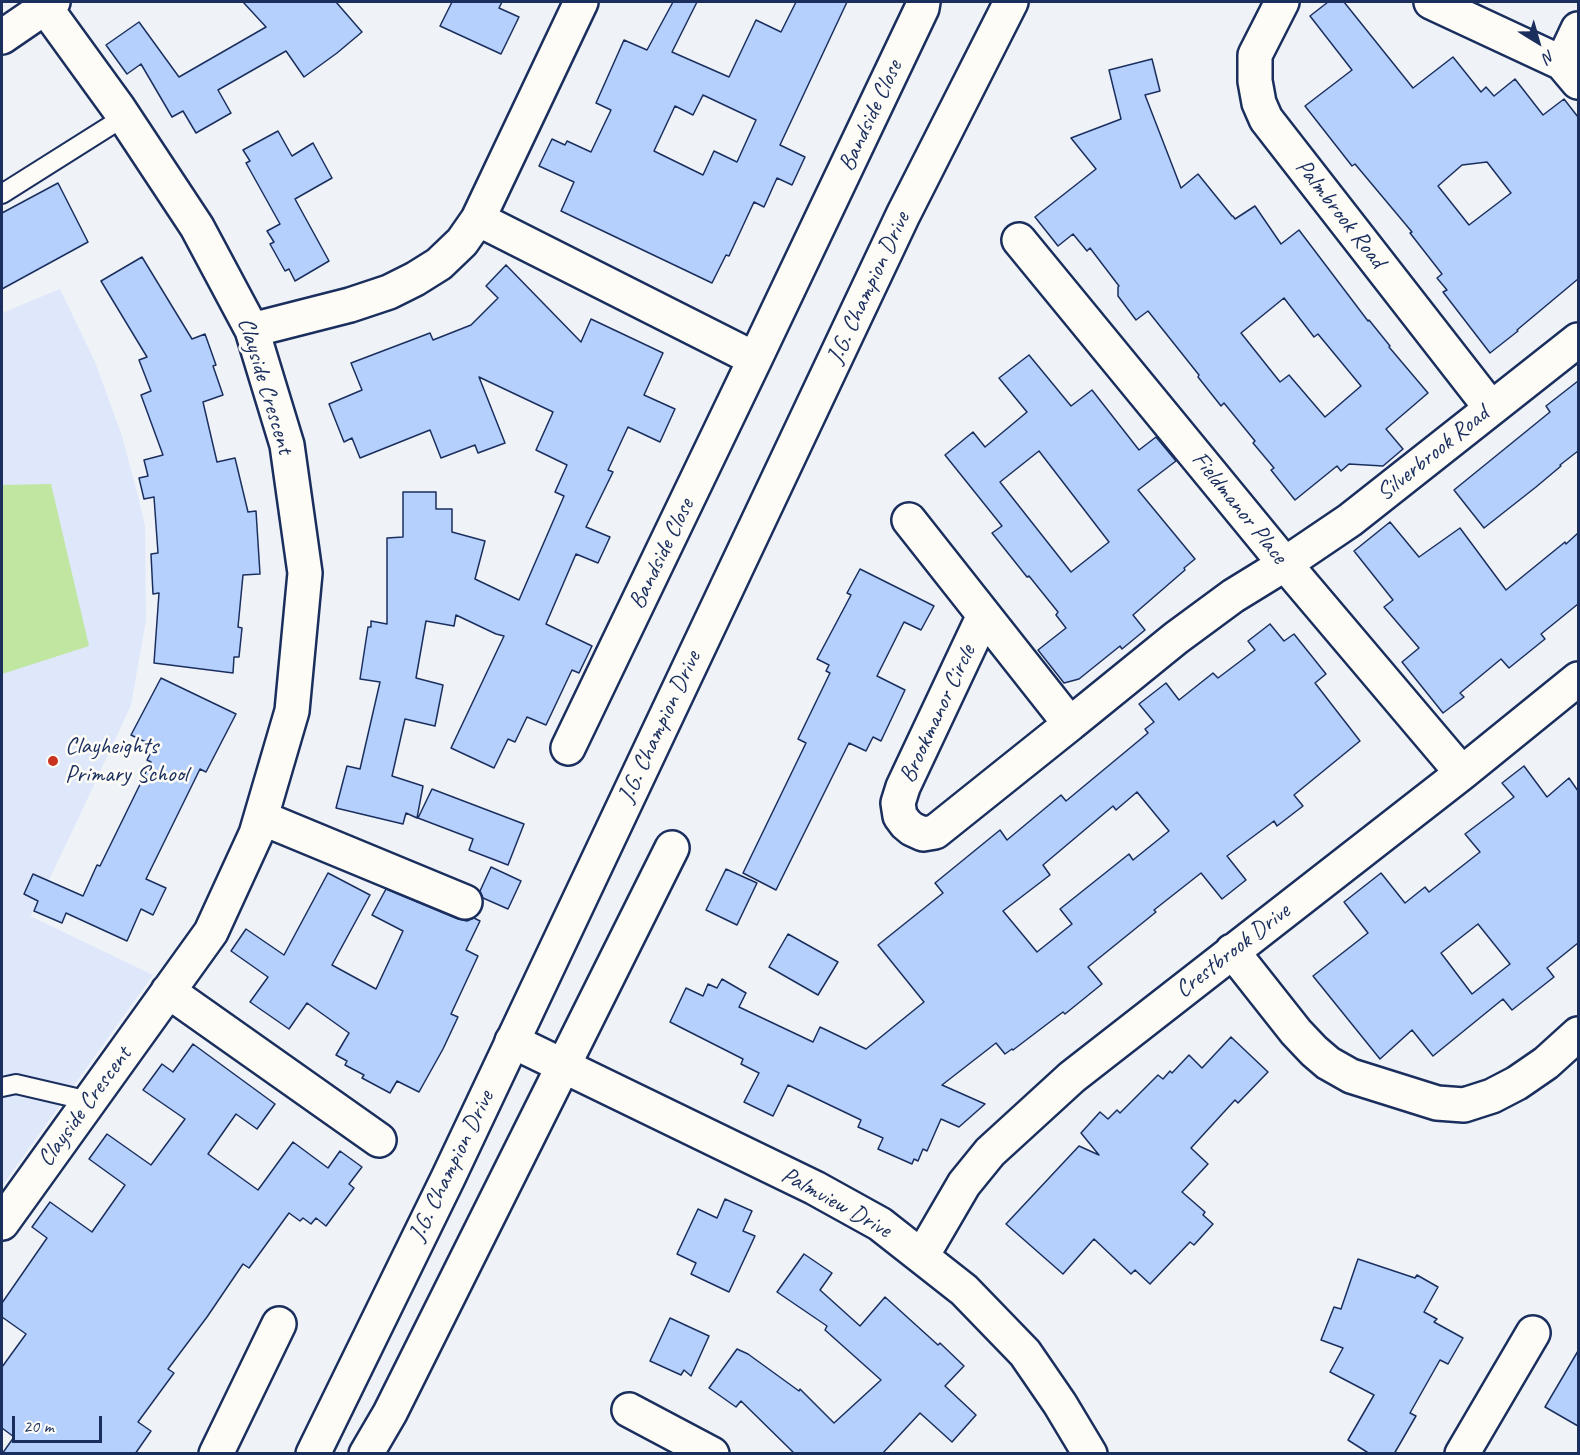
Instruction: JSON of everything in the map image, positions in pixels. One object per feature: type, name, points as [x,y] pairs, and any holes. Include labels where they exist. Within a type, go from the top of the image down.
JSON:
[{"type":"street","points":[[252,330],[350,305],[388,292],[439,264],[462,242],[478,219],[581,2]]},
{"type":"street","name":"Bandside Close","points":[[568,748],[923,2]]},
{"type":"street","name":"J.G. Champion Drive","points":[[313,1454],[447,1178],[903,215],[1011,2]]},
{"type":"street","name":"Palmbrook Road","points":[[1282,2],[1255,55],[1255,81],[1259,103],[1266,119],[1491,408]]},
{"type":"street","points":[[1431,2],[1570,72],[1578,29]]},
{"type":"street","points":[[2,37],[49,4]]},
{"type":"street","name":"Clayside Crescent","points":[[2,1223],[211,932],[262,818],[292,711],[305,573],[286,445],[252,330],[197,227],[49,4]]},
{"type":"street","points":[[478,219],[755,359]]},
{"type":"street","name":"Fieldmanor Place","points":[[1019,240],[1285,564],[1462,773]]},
{"type":"street","name":"Silverbrook Road","points":[[1285,564],[1350,520],[1578,340]]},
{"type":"street","name":"Brookmanor Circle","points":[[909,520],[1070,724]]},
{"type":"street","name":"Brookmanor Circle","points":[[984,615],[903,787],[898,803],[900,816],[906,824],[912,830],[923,834],[935,832],[1176,638],[1233,596],[1285,564]]},
{"type":"street","name":"Crestbrook Drive","points":[[922,1256],[964,1184],[990,1152],[1072,1077],[1462,773],[1578,679]]},
{"type":"street","points":[[262,818],[465,902]]},
{"type":"street","points":[[366,1454],[390,1413],[672,848]]},
{"type":"street","points":[[1232,951],[1296,1032],[1328,1063],[1351,1076],[1437,1103],[1464,1105],[1492,1096],[1517,1083],[1546,1063],[1578,1034]]},
{"type":"street","points":[[168,991],[379,1140]]},
{"type":"street","name":"Palmview Drive","points":[[512,1041],[815,1188],[880,1224],[964,1290],[1025,1353],[1060,1404],[1090,1454]]},
{"type":"street","points":[[216,1454],[279,1324]]},
{"type":"street","points":[[1462,1454],[1533,1333]]},
{"type":"street","points":[[628,1410],[712,1454]]},
{"type":"lane","points":[[2,194],[124,117]]},
{"type":"lane","points":[[2,1088],[16,1084],[89,1101]]},
{"type":"shaded area","name":"Clayheights Primary School","points":[[60,289],[95,362],[122,436],[139,500],[145,526],[146,620],[131,705],[30,916],[153,975],[2,1186],[2,313]]},
{"type":"green space","points":[[51,484],[89,646],[2,674],[2,485]]},
{"type":"building","points":[[243,2],[336,2],[362,32],[304,77],[286,51],[218,90],[231,113],[196,133],[183,111],[172,117],[141,64],[127,74],[106,45],[139,22],[179,77],[266,27]]},
{"type":"building","points":[[452,2],[502,2],[499,8],[519,17],[501,54],[440,26]]},
{"type":"building","points":[[673,2],[697,2],[672,52],[729,77],[756,20],[781,32],[796,2],[847,2],[780,145],[805,157],[792,185],[777,178],[764,207],[754,202],[729,256],[726,255],[712,283],[561,211],[574,182],[539,166],[552,139],[565,145],[567,141],[591,152],[611,110],[596,103],[624,40],[647,50]],"holes":[[[703,95],[756,120],[737,162],[714,151],[703,175],[654,151],[675,106],[693,115]]]},
{"type":"building","points":[[1328,2],[1344,2],[1413,88],[1453,57],[1481,92],[1486,87],[1494,96],[1515,79],[1543,115],[1564,99],[1578,117],[1578,279],[1490,353],[1443,292],[1447,290],[1437,278],[1442,274],[1410,233],[1412,232],[1355,164],[1352,166],[1305,106],[1352,70],[1310,16]],"holes":[[[1487,162],[1511,193],[1469,225],[1438,186],[1462,165]]]},
{"type":"building","points":[[1152,59],[1160,91],[1145,95],[1181,188],[1198,174],[1235,219],[1255,206],[1281,244],[1299,230],[1368,321],[1428,393],[1386,429],[1403,449],[1383,466],[1349,464],[1341,471],[1337,466],[1295,500],[1271,470],[1274,468],[1253,443],[1255,441],[1224,403],[1221,406],[1148,311],[1136,320],[1118,296],[1119,286],[1090,248],[1087,251],[1073,234],[1058,246],[1035,217],[1096,169],[1071,138],[1121,119],[1109,70]],"holes":[[[1284,298],[1314,337],[1318,334],[1361,386],[1325,417],[1289,375],[1280,382],[1241,333]]]},
{"type":"building","points":[[278,131],[292,156],[313,143],[332,178],[295,199],[329,261],[295,281],[289,269],[285,271],[270,244],[274,242],[267,231],[280,224],[246,163],[250,161],[243,150]]},
{"type":"building","points":[[58,183],[88,242],[2,289],[2,213]]},
{"type":"building","points":[[142,257],[192,339],[205,334],[223,395],[203,402],[217,462],[235,458],[248,512],[256,511],[260,574],[243,575],[238,627],[242,628],[239,657],[234,657],[233,673],[154,663],[159,593],[153,594],[151,554],[158,553],[154,497],[144,499],[139,478],[148,476],[144,460],[163,455],[141,395],[151,391],[139,360],[147,357],[101,281]]},
{"type":"building","points":[[506,265],[581,342],[591,319],[663,353],[644,395],[675,409],[660,442],[628,427],[608,470],[613,472],[586,527],[610,537],[598,563],[576,554],[546,624],[592,646],[579,673],[572,670],[546,725],[527,717],[515,742],[508,739],[494,768],[451,748],[504,636],[456,615],[454,626],[426,621],[416,678],[443,685],[435,726],[405,719],[392,776],[423,786],[417,818],[406,813],[403,824],[336,808],[347,766],[360,769],[380,682],[360,679],[368,627],[371,627],[371,621],[387,624],[387,538],[403,537],[403,492],[436,492],[436,509],[452,509],[452,532],[485,541],[475,579],[519,600],[564,496],[555,492],[567,465],[536,450],[553,412],[479,377],[505,443],[478,453],[475,445],[441,458],[430,430],[360,458],[352,438],[344,442],[329,404],[362,390],[351,363],[430,333],[433,340],[471,325],[498,298],[486,286]]},
{"type":"building","points":[[1029,355],[1071,406],[1092,390],[1139,450],[1156,437],[1176,461],[1138,490],[1195,559],[1133,615],[1145,630],[1122,649],[1120,646],[1079,679],[1064,683],[1038,650],[1066,628],[1056,615],[1058,612],[992,533],[1002,526],[945,455],[973,432],[985,447],[1027,412],[999,378]],"holes":[[[1039,451],[1109,542],[1071,572],[1000,482]]]},
{"type":"building","points":[[1578,381],[1578,451],[1484,528],[1454,490],[1550,412],[1546,406]]},
{"type":"building","points":[[1390,522],[1419,557],[1460,528],[1506,590],[1578,533],[1578,604],[1541,634],[1545,639],[1509,668],[1501,659],[1460,693],[1464,697],[1443,713],[1402,662],[1419,648],[1384,607],[1393,600],[1354,551]]},
{"type":"building","points":[[860,569],[934,606],[921,630],[904,622],[877,676],[905,690],[881,741],[873,737],[866,751],[849,743],[776,890],[743,873],[806,743],[798,739],[830,673],[826,671],[829,665],[817,659],[851,595],[847,593]]},
{"type":"building","points":[[1270,624],[1284,641],[1294,634],[1326,674],[1315,683],[1360,741],[1294,795],[1303,806],[1277,826],[1274,821],[1227,856],[1246,880],[1222,899],[1201,873],[1088,967],[1102,984],[1065,1014],[1063,1012],[1013,1050],[1005,1054],[996,1043],[942,1085],[985,1104],[959,1127],[941,1119],[927,1151],[923,1149],[918,1161],[914,1159],[912,1164],[878,1149],[883,1138],[858,1127],[861,1120],[788,1085],[773,1116],[744,1102],[759,1073],[741,1064],[743,1059],[670,1022],[686,988],[703,996],[708,984],[717,988],[722,979],[746,993],[739,1007],[813,1042],[820,1027],[866,1049],[924,1002],[878,945],[943,893],[935,883],[1000,830],[1007,840],[1061,795],[1066,801],[1148,733],[1145,729],[1154,722],[1139,704],[1166,683],[1179,700],[1213,673],[1218,678],[1255,650],[1248,641]],"holes":[[[1137,792],[1169,831],[1133,860],[1129,854],[1060,909],[1072,924],[1037,952],[1003,911],[1050,875],[1043,865],[1113,806],[1116,810]]]},
{"type":"building","points":[[161,678],[236,714],[206,772],[200,769],[146,879],[166,888],[153,915],[141,909],[127,941],[66,913],[62,923],[34,911],[38,901],[24,894],[33,874],[83,896],[97,865],[100,866],[151,762],[147,760],[154,746],[131,735]]},
{"type":"building","points":[[1524,766],[1547,797],[1569,778],[1578,791],[1578,943],[1547,968],[1554,977],[1512,1010],[1503,999],[1433,1056],[1412,1030],[1380,1059],[1313,976],[1368,933],[1344,902],[1381,873],[1405,903],[1425,887],[1429,892],[1480,852],[1465,834],[1514,797],[1502,783]],"holes":[[[1478,924],[1510,964],[1472,994],[1441,953]]]},
{"type":"building","points":[[432,789],[524,824],[508,865],[469,850],[473,839],[418,818]]},
{"type":"building","points":[[491,867],[521,881],[508,909],[483,898],[480,891]]},
{"type":"building","points":[[726,869],[757,883],[737,925],[706,910]]},
{"type":"building","points":[[328,873],[370,895],[332,965],[376,989],[403,931],[372,915],[386,889],[458,919],[467,921],[474,918],[480,921],[466,950],[478,956],[451,1014],[458,1017],[419,1092],[397,1081],[390,1093],[362,1078],[364,1075],[345,1065],[347,1061],[336,1055],[349,1033],[307,1003],[289,1029],[250,1002],[268,977],[231,951],[246,929],[284,955]]},
{"type":"building","points":[[788,934],[838,962],[818,995],[769,967]]},
{"type":"building","points":[[1231,1037],[1268,1072],[1238,1103],[1235,1100],[1191,1148],[1208,1164],[1182,1192],[1205,1212],[1203,1215],[1213,1224],[1194,1245],[1190,1242],[1150,1284],[1135,1270],[1131,1274],[1094,1239],[1063,1274],[1006,1224],[1079,1146],[1099,1155],[1081,1133],[1100,1112],[1108,1119],[1117,1110],[1120,1113],[1158,1075],[1163,1079],[1189,1055],[1202,1068]]},
{"type":"building","points":[[193,1044],[275,1104],[257,1129],[236,1114],[208,1154],[258,1190],[293,1142],[328,1168],[340,1151],[362,1167],[349,1184],[354,1188],[326,1226],[316,1218],[311,1224],[303,1218],[300,1221],[289,1213],[249,1268],[243,1264],[168,1369],[174,1373],[138,1422],[151,1431],[135,1454],[2,1454],[14,1437],[2,1428],[2,1367],[26,1334],[2,1317],[2,1303],[47,1238],[32,1227],[50,1202],[92,1232],[125,1185],[89,1159],[107,1134],[151,1165],[185,1119],[143,1090],[162,1064],[173,1072]]},
{"type":"building","points":[[725,1199],[752,1211],[743,1231],[755,1236],[729,1292],[691,1274],[696,1263],[677,1254],[698,1209],[717,1218]]},
{"type":"building","points":[[804,1254],[832,1273],[820,1290],[860,1326],[885,1297],[964,1366],[945,1386],[976,1415],[952,1442],[920,1413],[882,1454],[795,1454],[741,1401],[736,1407],[709,1388],[737,1349],[748,1354],[799,1391],[800,1389],[834,1423],[881,1380],[825,1330],[827,1326],[777,1292]]},
{"type":"building","points":[[1358,1259],[1415,1278],[1417,1275],[1438,1287],[1424,1312],[1437,1319],[1434,1322],[1463,1338],[1448,1364],[1440,1360],[1410,1413],[1416,1416],[1394,1454],[1370,1454],[1348,1440],[1374,1395],[1330,1372],[1343,1348],[1321,1340],[1334,1307],[1341,1309]]},
{"type":"building","points":[[670,1318],[709,1336],[691,1376],[684,1370],[681,1375],[650,1361]]},
{"type":"building","points":[[1578,1351],[1578,1426],[1545,1407]]},
{"type":"place","name":"Clayheights Primary School","points":[[53,761]]}]
